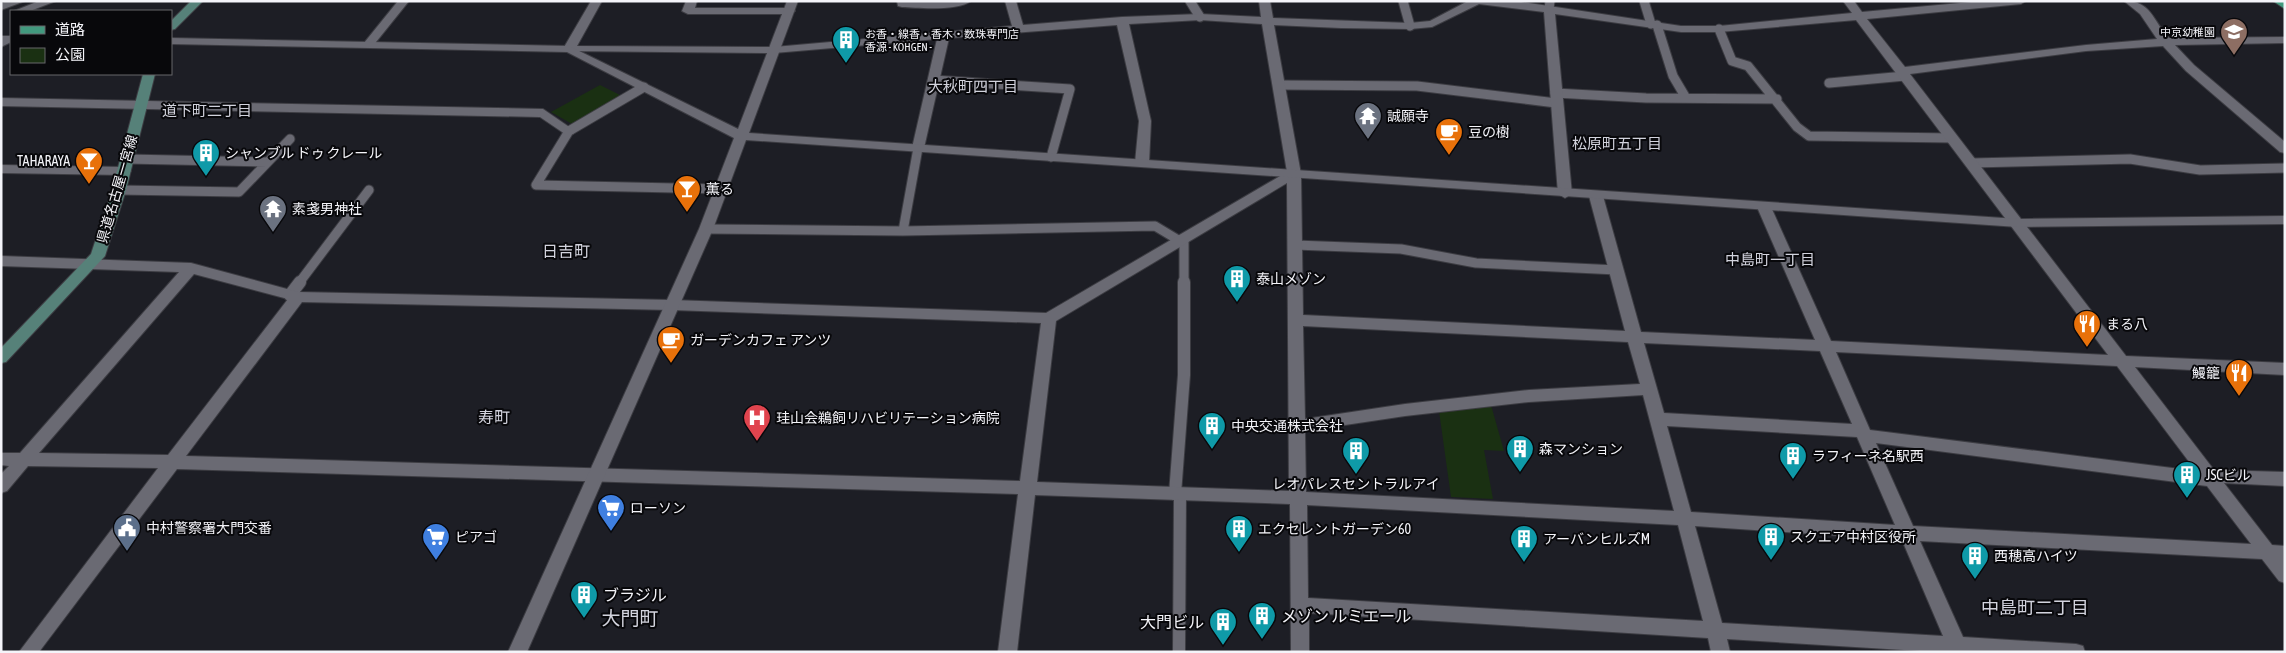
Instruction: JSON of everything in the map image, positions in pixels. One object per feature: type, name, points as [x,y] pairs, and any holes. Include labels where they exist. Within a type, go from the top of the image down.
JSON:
[{"type":"main road","points":[[172,27],[198,1]]},
{"type":"main road","points":[[2278,1],[2285,6]]},
{"type":"main road","name":"県道名古屋一宮線","points":[[2,356],[98,256],[119,190],[149,75]]},
{"type":"street","points":[[1,7],[20,1]]},
{"type":"street","points":[[23,10],[51,1]]},
{"type":"street","points":[[368,45],[404,1]]},
{"type":"street","points":[[568,49],[597,1]]},
{"type":"street","points":[[517,652],[706,229],[791,6],[688,11],[692,1]]},
{"type":"street","points":[[903,1],[902,4],[936,6],[966,1]]},
{"type":"street","points":[[1010,1],[1018,29]]},
{"type":"street","points":[[1264,1],[1294,174],[1300,652]]},
{"type":"street","points":[[172,41],[568,49],[774,50],[1122,20],[1200,17],[1268,22],[1410,26],[1432,24],[1477,1],[1549,5],[1681,29],[1719,29],[2021,1]]},
{"type":"street","points":[[1848,1],[2285,576]]},
{"type":"street","points":[[2129,1],[2145,12],[2154,29],[2165,42],[2234,108],[2285,149]]},
{"type":"street","points":[[1549,5],[1565,194]]},
{"type":"street","points":[[1122,20],[1145,121],[1142,163]]},
{"type":"street","points":[[918,148],[944,35]]},
{"type":"street","points":[[1904,74],[2086,48],[2165,42],[2285,40]]},
{"type":"street","points":[[568,49],[741,136],[1565,194],[2018,223],[2285,220]]},
{"type":"street","points":[[1,102],[543,113],[569,131]]},
{"type":"street","points":[[2,169],[125,165]]},
{"type":"street","points":[[1,261],[191,268],[294,296],[672,305],[1049,318],[1294,174]]},
{"type":"street","points":[[1596,196],[1721,652]]},
{"type":"street","points":[[1764,207],[1958,648]]},
{"type":"street","points":[[1,486],[191,268]]},
{"type":"street","points":[[28,652],[173,462],[294,296]]},
{"type":"street","points":[[1007,652],[1049,318]]},
{"type":"street","points":[[1296,320],[2285,369]]},
{"type":"street","points":[[1297,426],[1405,410],[1529,396],[1649,389]]},
{"type":"street","points":[[1658,419],[1863,433],[2211,478],[2285,479]]},
{"type":"street","points":[[1,459],[173,462],[1298,498],[1684,517],[1907,533],[2285,554]]},
{"type":"street","points":[[1299,605],[1958,648],[2076,652]]},
{"type":"lane","points":[[1190,1],[1200,17]]},
{"type":"lane","points":[[1403,1],[1410,26]]},
{"type":"lane","points":[[1644,1],[1673,76],[1686,98]]},
{"type":"lane","points":[[1719,29],[1732,61],[1748,66],[1797,127],[1809,136],[1952,138]]},
{"type":"lane","points":[[1829,83],[1904,74]]},
{"type":"lane","points":[[934,80],[1070,89],[1051,157]]},
{"type":"lane","points":[[1280,85],[1416,86],[1459,90],[1517,100],[1556,98],[1776,99]]},
{"type":"lane","points":[[644,87],[569,131],[536,185],[721,189]]},
{"type":"lane","points":[[119,190],[239,192],[290,139]]},
{"type":"lane","points":[[903,231],[918,148]]},
{"type":"lane","points":[[1972,163],[2130,159],[2200,170],[2285,168]]},
{"type":"lane","points":[[125,165],[268,162]]},
{"type":"lane","points":[[294,296],[369,190]]},
{"type":"lane","points":[[706,229],[903,231],[1155,226],[1182,240],[1184,375],[1178,494],[1180,652]]},
{"type":"lane","points":[[1295,245],[1401,249],[1476,263],[1617,270]]},
{"type":"green space","points":[[600,85],[622,96],[572,124],[551,112]]},
{"type":"green space","points":[[1491,405],[1504,451],[1484,450],[1493,499],[1451,497],[1439,411]]},
{"type":"place","name":"中京幼稚園","points":[[2234,56]]},
{"type":"place","name":"お香・線香・香木・数珠専門店 香源 - KOHGEN -","points":[[846,64]]},
{"type":"place","name":"誠願寺","points":[[1368,140]]},
{"type":"place","name":"豆の樹","points":[[1449,156]]},
{"type":"place","name":"シャンブル ドゥ クレール","points":[[206,177]]},
{"type":"place","name":"TAHARAYA","points":[[89,185]]},
{"type":"place","name":"薫る","points":[[687,213]]},
{"type":"place","name":"素戔男神社","points":[[273,233]]},
{"type":"place","name":"泰山メゾン","points":[[1237,303]]},
{"type":"place","name":"まる八","points":[[2087,348]]},
{"type":"place","name":"ガーデンカフェ アンツ","points":[[671,364]]},
{"type":"place","name":"鰻籠","points":[[2239,397]]},
{"type":"place","name":"珪山会鵜飼リハビリテーション病院","points":[[757,442]]},
{"type":"place","name":"中央交通株式会社","points":[[1212,450]]},
{"type":"place","name":"森マンション","points":[[1520,473]]},
{"type":"place","name":"レオパレスセントラルアイ","points":[[1356,475]]},
{"type":"place","name":"ラフィーネ名駅西","points":[[1793,480]]},
{"type":"place","name":"JSCビル","points":[[2187,499]]},
{"type":"place","name":"ローソン","points":[[611,532]]},
{"type":"place","name":"中村警察署大門交番","points":[[127,552]]},
{"type":"place","name":"エクセレントガーデン60","points":[[1239,553]]},
{"type":"place","name":"ピアゴ","points":[[436,561]]},
{"type":"place","name":"スクエア中村区役所","points":[[1771,561]]},
{"type":"place","name":"アーバンヒルズM","points":[[1524,563]]},
{"type":"place","name":"西穂高ハイツ","points":[[1975,580]]},
{"type":"place","name":"ブラジル","points":[[584,619]]},
{"type":"place","name":"メゾン ルミエール","points":[[1262,640]]},
{"type":"place","name":"大門ビル","points":[[1223,646]]},
{"type":"district","name":"大秋町四丁目","points":[[973,86]]},
{"type":"district","name":"道下町二丁目","points":[[207,110]]},
{"type":"district","name":"松原町五丁目","points":[[1617,143]]},
{"type":"district","name":"日吉町","points":[[566,251]]},
{"type":"district","name":"中島町一丁目","points":[[1770,259]]},
{"type":"district","name":"寿町","points":[[494,417]]},
{"type":"district","name":"中島町二丁目","points":[[2035,607]]},
{"type":"district","name":"大門町","points":[[630,618]]}]
